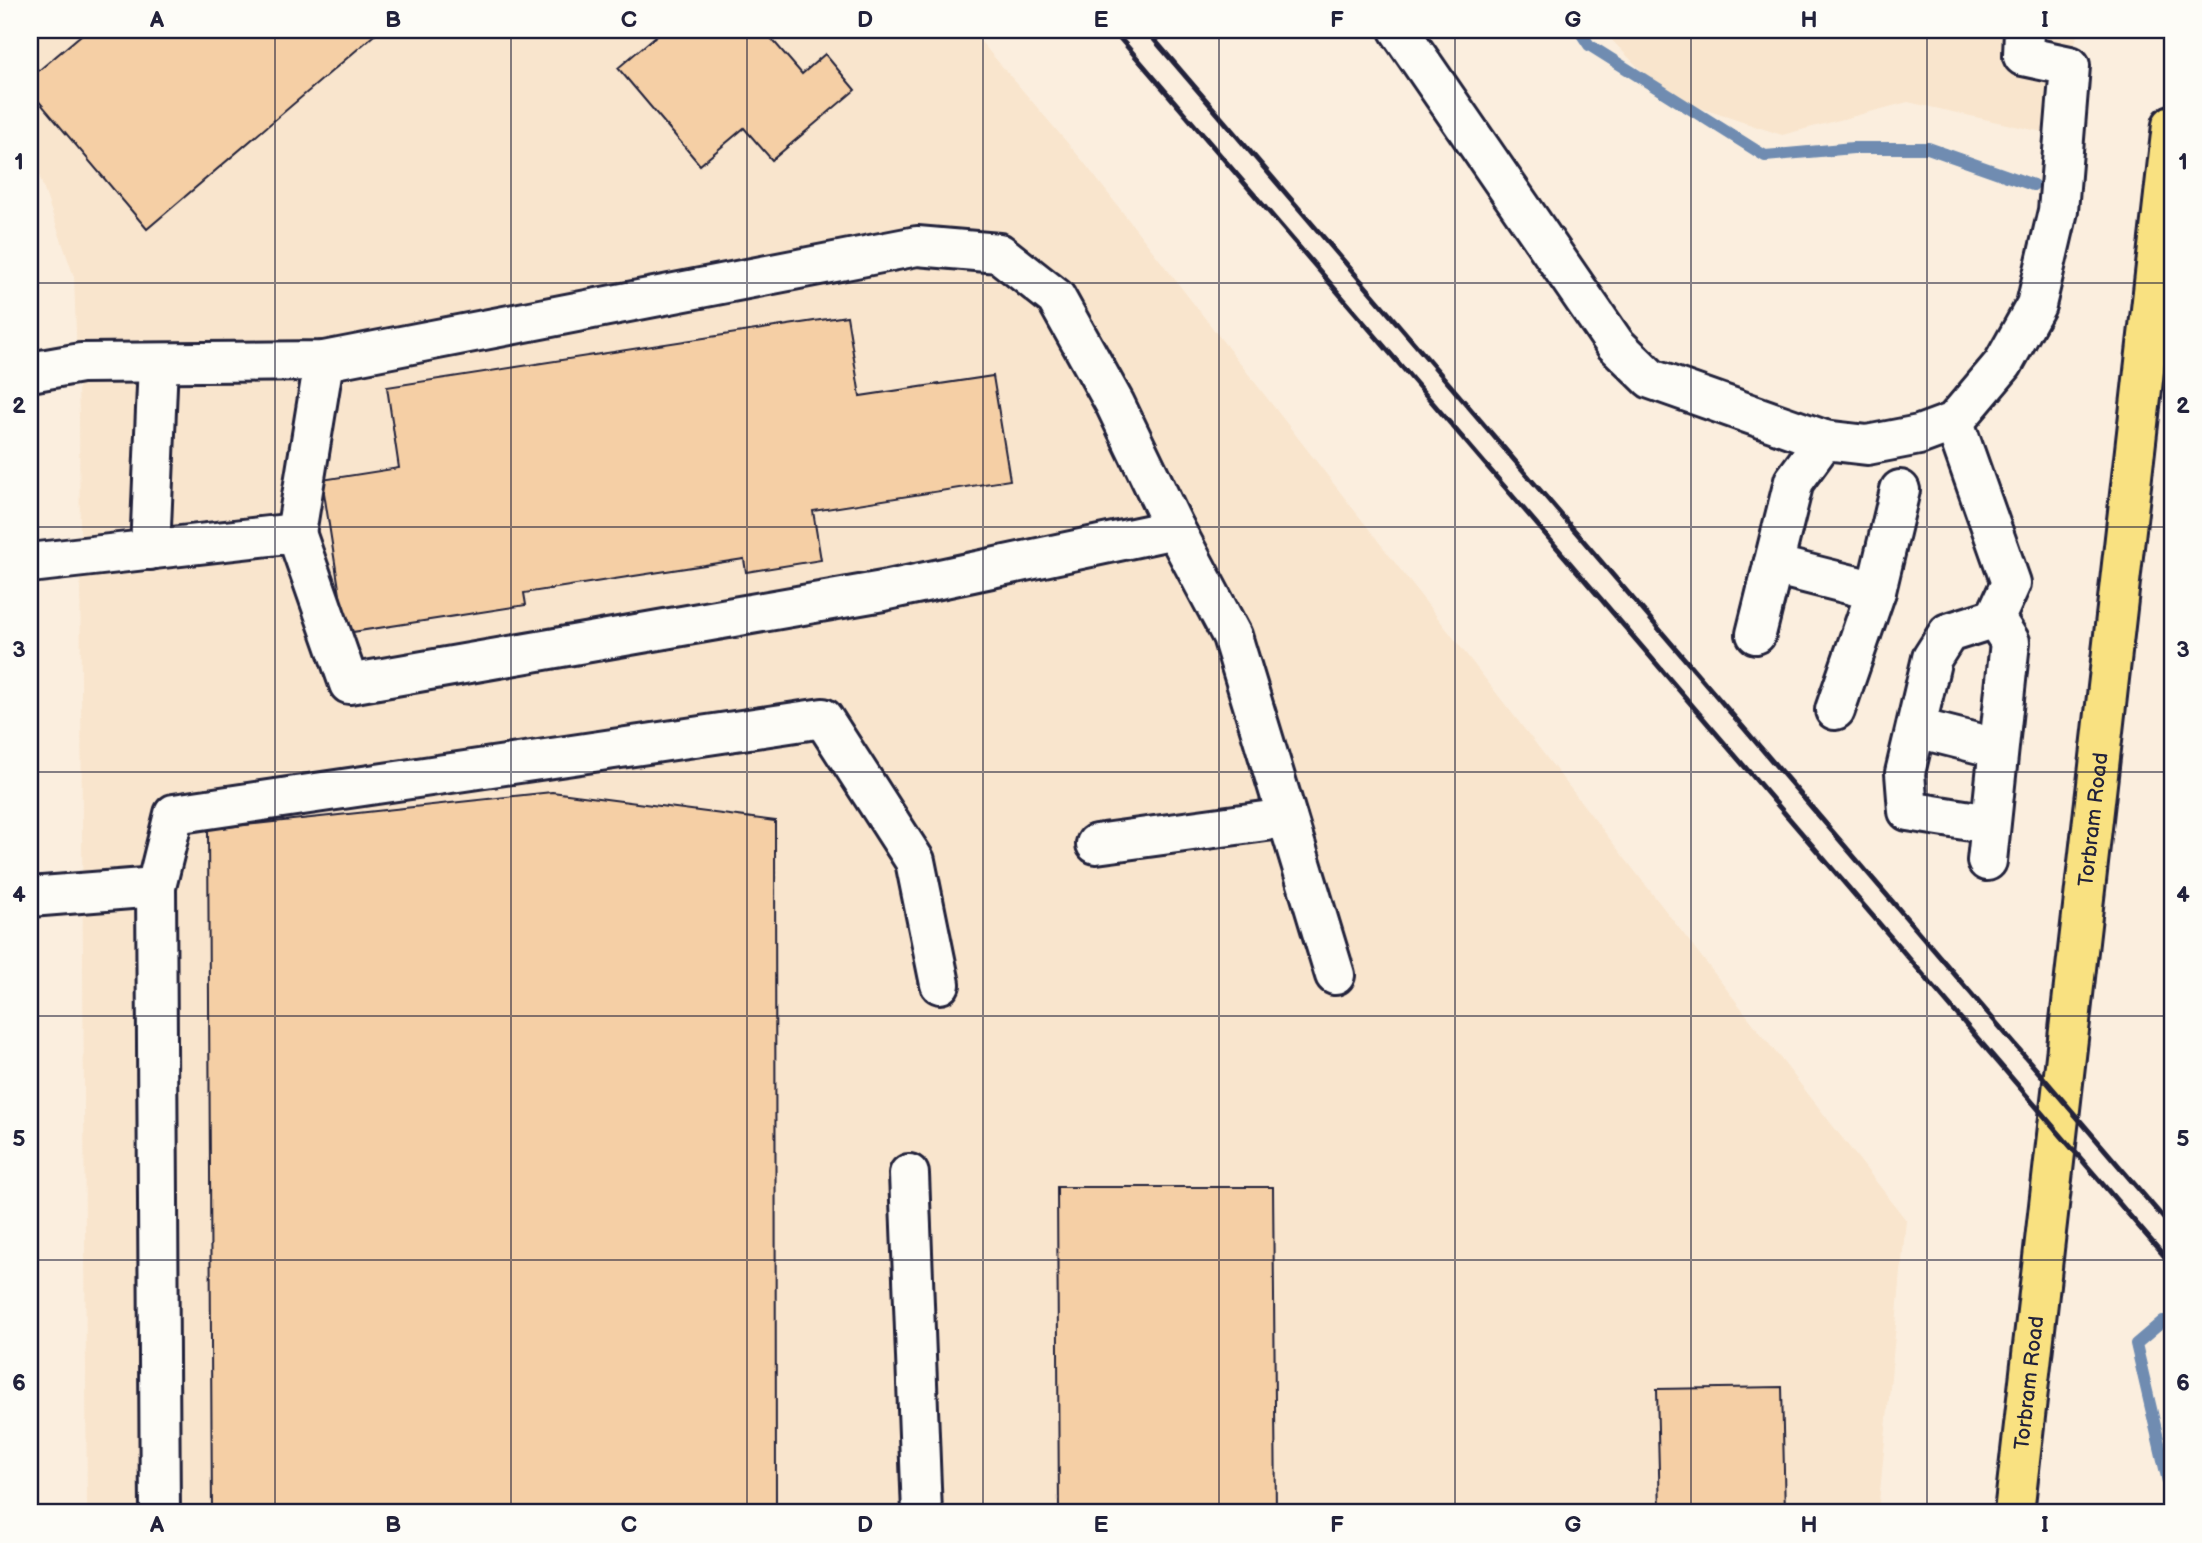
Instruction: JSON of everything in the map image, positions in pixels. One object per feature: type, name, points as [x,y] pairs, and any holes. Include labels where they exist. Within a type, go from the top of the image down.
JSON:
[{"type":"main road","name":"Torbram Road","points":[[2014,1513],[2170,164],[2172,125]]},
{"type":"lane","points":[[1399,30],[1615,344],[1651,379],[1824,440],[1867,445],[1919,435],[1954,422],[2003,364],[2036,305],[2059,211],[2070,66],[2023,56],[2024,30]]},
{"type":"lane","points":[[30,372],[81,363],[324,361],[917,246],[999,253],[1056,298],[1115,404],[1175,529],[1232,636],[1335,975]]},
{"type":"lane","points":[[324,361],[296,533],[349,684],[883,591],[1175,529]]},
{"type":"lane","points":[[150,550],[158,363]]},
{"type":"lane","points":[[1954,422],[2011,583],[1995,618],[1948,633],[1932,658],[1905,773],[1908,811],[1988,842],[1996,748],[2010,642],[1995,618]]},
{"type":"lane","points":[[1756,634],[1794,481],[1824,440]]},
{"type":"lane","points":[[1835,710],[1876,592],[1900,490]]},
{"type":"lane","points":[[30,563],[296,533]]},
{"type":"lane","points":[[1773,565],[1876,592]]},
{"type":"lane","points":[[160,1513],[156,887],[174,814],[823,718],[915,861],[940,984]]},
{"type":"lane","points":[[1917,728],[1996,748]]},
{"type":"lane","points":[[1096,844],[1287,818]]},
{"type":"lane","points":[[30,897],[156,887]]},
{"type":"lane","points":[[909,1174],[922,1513]]},
{"type":"shaded area","points":[[30,30],[971,30],[1082,160],[1906,1220],[1878,1513],[87,1513],[79,416],[74,277],[30,149]]},
{"type":"shaded area","points":[[1602,30],[2078,30],[2056,135],[1908,102],[1782,135],[1667,97]]},
{"type":"building","points":[[87,30],[380,30],[147,229],[30,91],[30,78]]},
{"type":"building","points":[[663,30],[764,30],[802,74],[825,54],[855,90],[772,160],[744,128],[700,165],[618,68]]},
{"type":"building","points":[[847,316],[860,396],[993,376],[1010,480],[813,511],[821,560],[746,572],[744,559],[524,593],[526,605],[346,633],[322,480],[399,468],[387,387]]},
{"type":"building","points":[[552,792],[775,821],[776,1513],[212,1513],[208,829]]},
{"type":"building","points":[[1057,1187],[1273,1187],[1276,1513],[1059,1513]]},
{"type":"building","points":[[1782,1387],[1785,1513],[1660,1513],[1657,1389]]},
{"type":"waterway","points":[[1579,30],[1589,45],[1765,156],[1853,148],[1928,148],[2033,185]]},
{"type":"waterway","points":[[2163,1321],[2136,1344],[2172,1499]]},
{"type":"railway","points":[[1113,30],[2172,1265]]},
{"type":"railway","points":[[1146,30],[2172,1228]]}]
